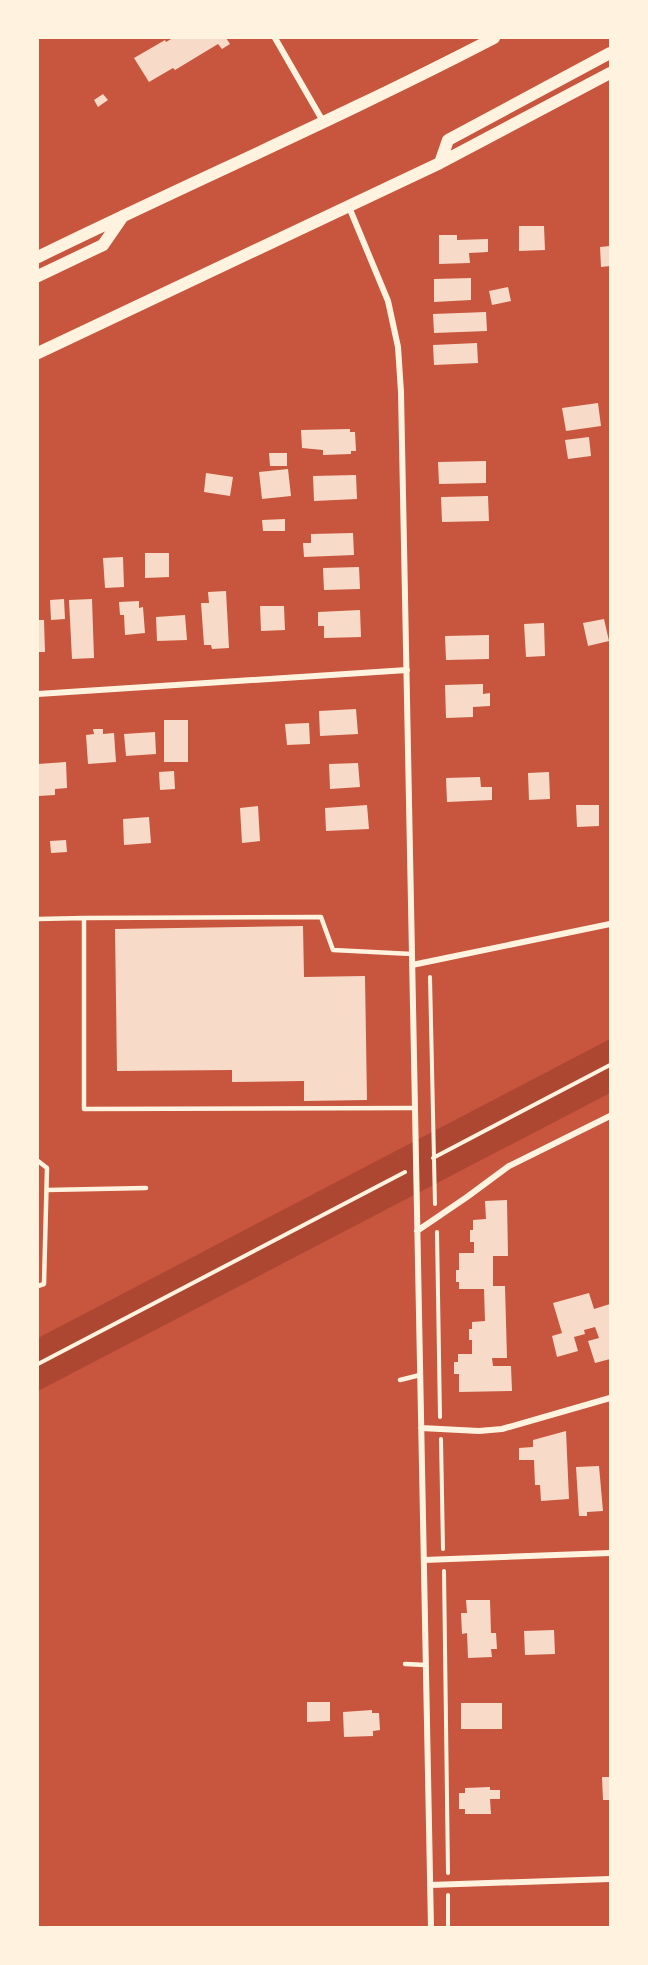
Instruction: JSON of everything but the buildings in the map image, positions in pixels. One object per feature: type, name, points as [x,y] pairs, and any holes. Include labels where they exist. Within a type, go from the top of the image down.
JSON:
[{"type":"main road","points":[[38,257],[324,123],[494,38]]},
{"type":"main road","points":[[440,163],[448,140],[610,53]]},
{"type":"main road","points":[[38,353],[440,163],[610,73]]},
{"type":"main road","points":[[38,276],[103,245],[124,215]]},
{"type":"street","points":[[275,38],[324,123]]},
{"type":"street","points":[[349,207],[388,301],[398,347],[401,392],[431,1928]]},
{"type":"street","points":[[38,694],[406,670]]},
{"type":"street","points":[[412,965],[610,924]]},
{"type":"street","points":[[417,1231],[508,1166],[610,1116]]},
{"type":"street","points":[[421,1428],[479,1431],[502,1429],[610,1398]]},
{"type":"street","points":[[424,1560],[610,1553]]},
{"type":"street","points":[[430,1885],[610,1879]]},
{"type":"lane","points":[[38,919],[321,917],[333,950],[412,954]]},
{"type":"lane","points":[[84,918],[84,1109],[415,1108]]},
{"type":"lane","points":[[38,1161],[47,1168],[44,1284],[38,1286]]},
{"type":"lane","points":[[47,1190],[146,1188]]},
{"type":"lane","points":[[400,1380],[420,1375]]},
{"type":"lane","points":[[405,1664],[426,1665]]},
{"type":"path","points":[[430,977],[444,1559],[448,1928]]},
{"type":"path","points":[[38,1364],[610,1065]]},
{"type":"shaded area","points":[[610,1039],[610,1093],[38,1391],[38,1338]]}]
